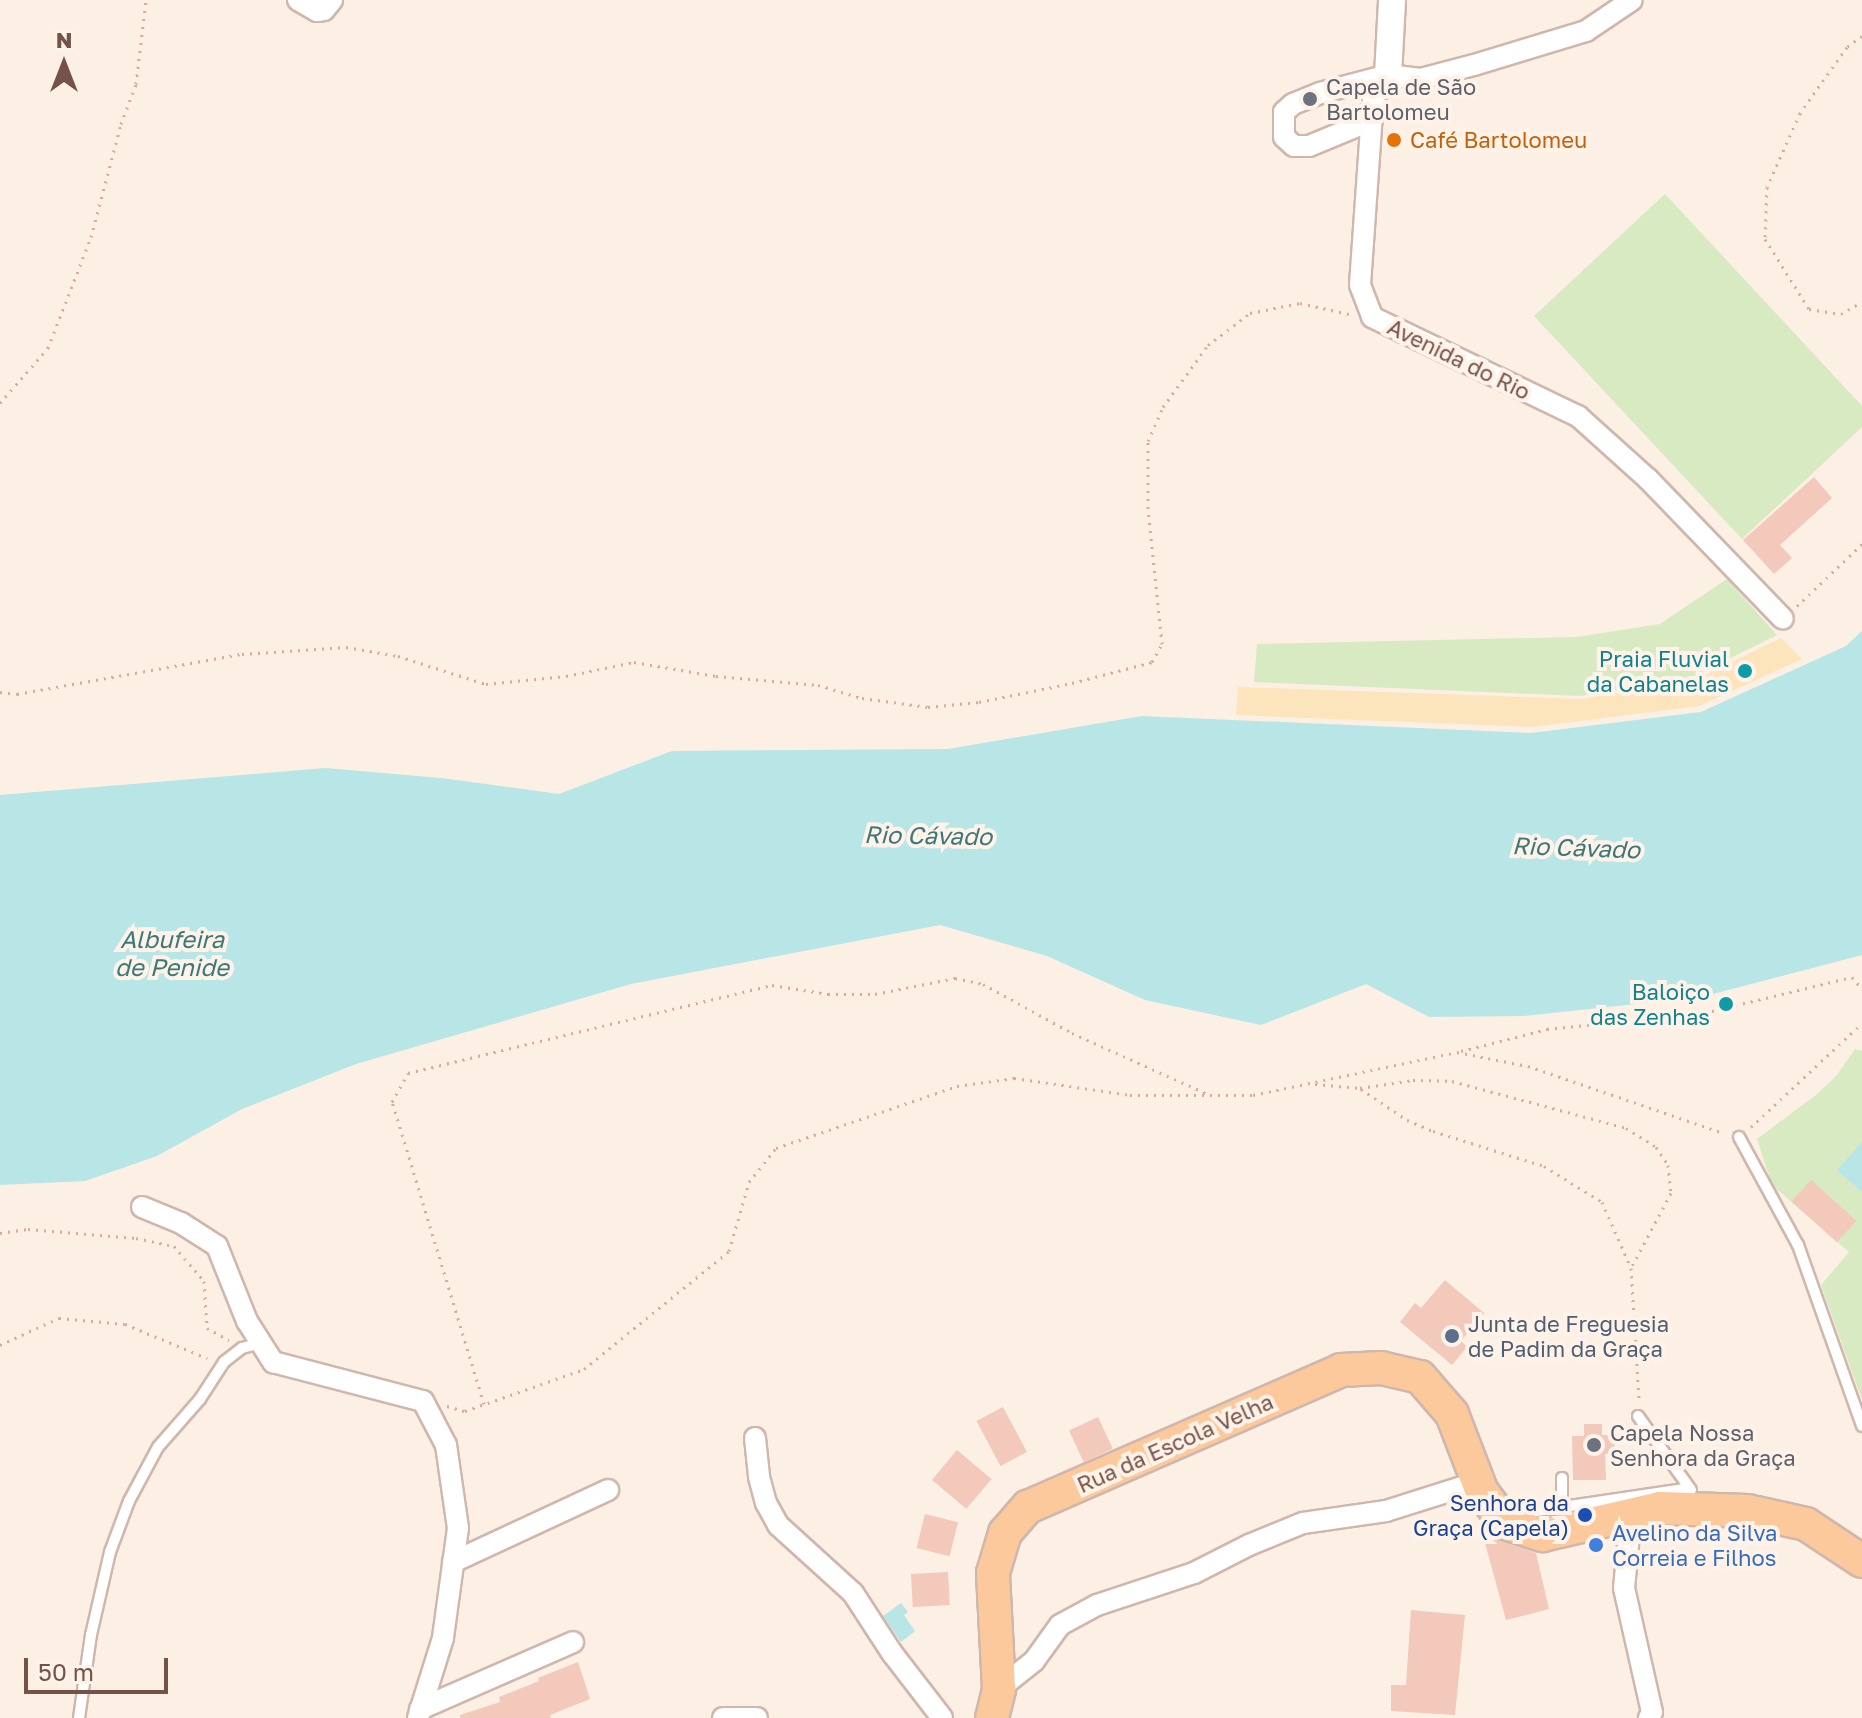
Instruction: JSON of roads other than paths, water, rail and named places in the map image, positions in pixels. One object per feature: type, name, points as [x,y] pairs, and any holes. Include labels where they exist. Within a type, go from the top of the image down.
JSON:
[{"type":"main road","name":"Rua da Escola Velha","points":[[996,1704],[993,1573],[1005,1533],[1028,1507],[1341,1370],[1381,1368],[1420,1377],[1452,1414],[1478,1482],[1505,1523],[1543,1535],[1696,1498],[1806,1524],[1862,1561]]},
{"type":"street","points":[[298,0],[317,11],[324,10],[332,0]]},
{"type":"street","name":"Avenida do Rio","points":[[1392,0],[1388,75],[1373,99],[1360,285],[1372,317],[1578,416],[1648,479],[1783,619]]},
{"type":"street","points":[[1372,120],[1309,146],[1294,146],[1284,137],[1284,112],[1293,104],[1388,75],[1421,79],[1586,31],[1632,0]]},
{"type":"street","points":[[142,1207],[181,1223],[217,1246],[247,1321],[251,1346],[273,1362],[423,1401],[446,1445],[458,1528],[443,1638],[419,1714]]},
{"type":"street","points":[[755,1438],[762,1490],[778,1525],[853,1593],[892,1653],[942,1718]]},
{"type":"street","points":[[996,1704],[1034,1661],[1060,1625],[1097,1605],[1194,1573],[1249,1545],[1303,1523],[1386,1511],[1478,1482]]},
{"type":"street","points":[[453,1562],[608,1490]]},
{"type":"street","points":[[1631,1514],[1624,1588],[1652,1716]]},
{"type":"street","points":[[419,1714],[573,1642]]},
{"type":"street","points":[[723,1718],[757,1718]]},
{"type":"lane","points":[[1739,1137],[1798,1245],[1862,1426]]},
{"type":"lane","points":[[79,1718],[110,1552],[129,1501],[158,1447],[200,1399],[224,1362],[251,1346]]},
{"type":"lane","points":[[1638,1416],[1696,1498]]},
{"type":"lane","points":[[1562,1478],[1562,1509]]},
{"type":"lane","points":[[1536,1511],[1696,1498]]},
{"type":"water","name":"Albufeira de Penide","points":[[1862,631],[1862,955],[1701,997],[1523,1016],[1429,1017],[1366,984],[1261,1025],[1145,1000],[1047,956],[940,925],[631,984],[356,1064],[242,1109],[157,1156],[85,1181],[0,1185],[0,795],[325,768],[441,778],[559,794],[672,751],[948,749],[1142,716],[1531,733],[1701,712],[1846,646]]},
{"type":"water","points":[[1862,1142],[1862,1192],[1837,1170]]},
{"type":"water","points":[[901,1603],[908,1612],[904,1615],[915,1631],[901,1642],[883,1616]]},
{"type":"place","name":"Capela de São Bartolomeu","points":[[1310,99]]},
{"type":"place","name":"Café Bartolomeu","points":[[1394,140]]},
{"type":"place","name":"Praia Fluvial da Cabanelas","points":[[1745,671]]},
{"type":"place","name":"Baloiço das Zenhas","points":[[1726,1004]]},
{"type":"place","name":"Junta de Freguesia de Padim da Graça","points":[[1452,1336]]},
{"type":"place","name":"Capela Nossa Senhora da Graça","points":[[1594,1445]]},
{"type":"place","name":"Senhora da Graça (Capela)","points":[[1585,1515]]},
{"type":"place","name":"Avelino da Silva Correia e Filhos","points":[[1596,1545]]},
{"type":"water label","name":"Rio Cávado","points":[[928,835]]},
{"type":"water label","name":"Rio Cávado","points":[[1576,847]]}]
